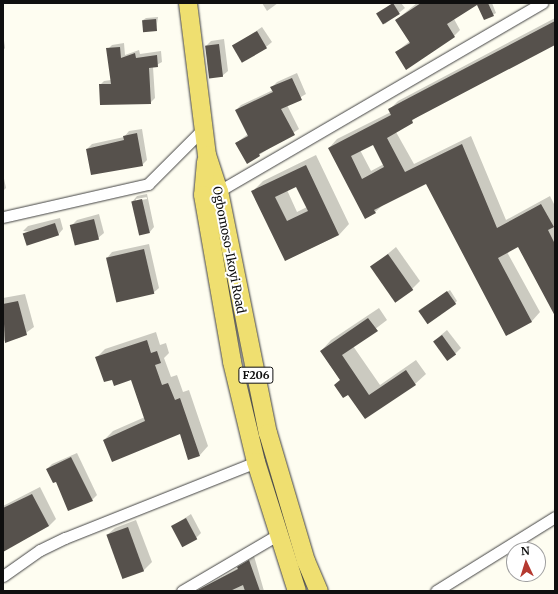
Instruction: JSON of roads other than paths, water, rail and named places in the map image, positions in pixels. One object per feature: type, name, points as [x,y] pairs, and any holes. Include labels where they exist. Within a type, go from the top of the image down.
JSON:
[{"type":"main road","name":"F206","points":[[188,3],[202,129],[207,155]]},
{"type":"main road","name":"Ogbomoso-Ikoyi Road","points":[[207,155],[219,191],[268,433],[306,561],[319,591]]},
{"type":"main road","name":"Ogbomoso-Ikoyi Road","points":[[207,155],[203,195],[232,362],[256,462],[297,591]]},
{"type":"street","points":[[219,191],[542,3]]},
{"type":"street","points":[[3,217],[148,184],[202,129]]},
{"type":"street","points":[[3,576],[40,550],[65,538],[256,462]]},
{"type":"street","points":[[436,591],[555,517]]},
{"type":"street","points":[[182,591],[279,534]]}]
